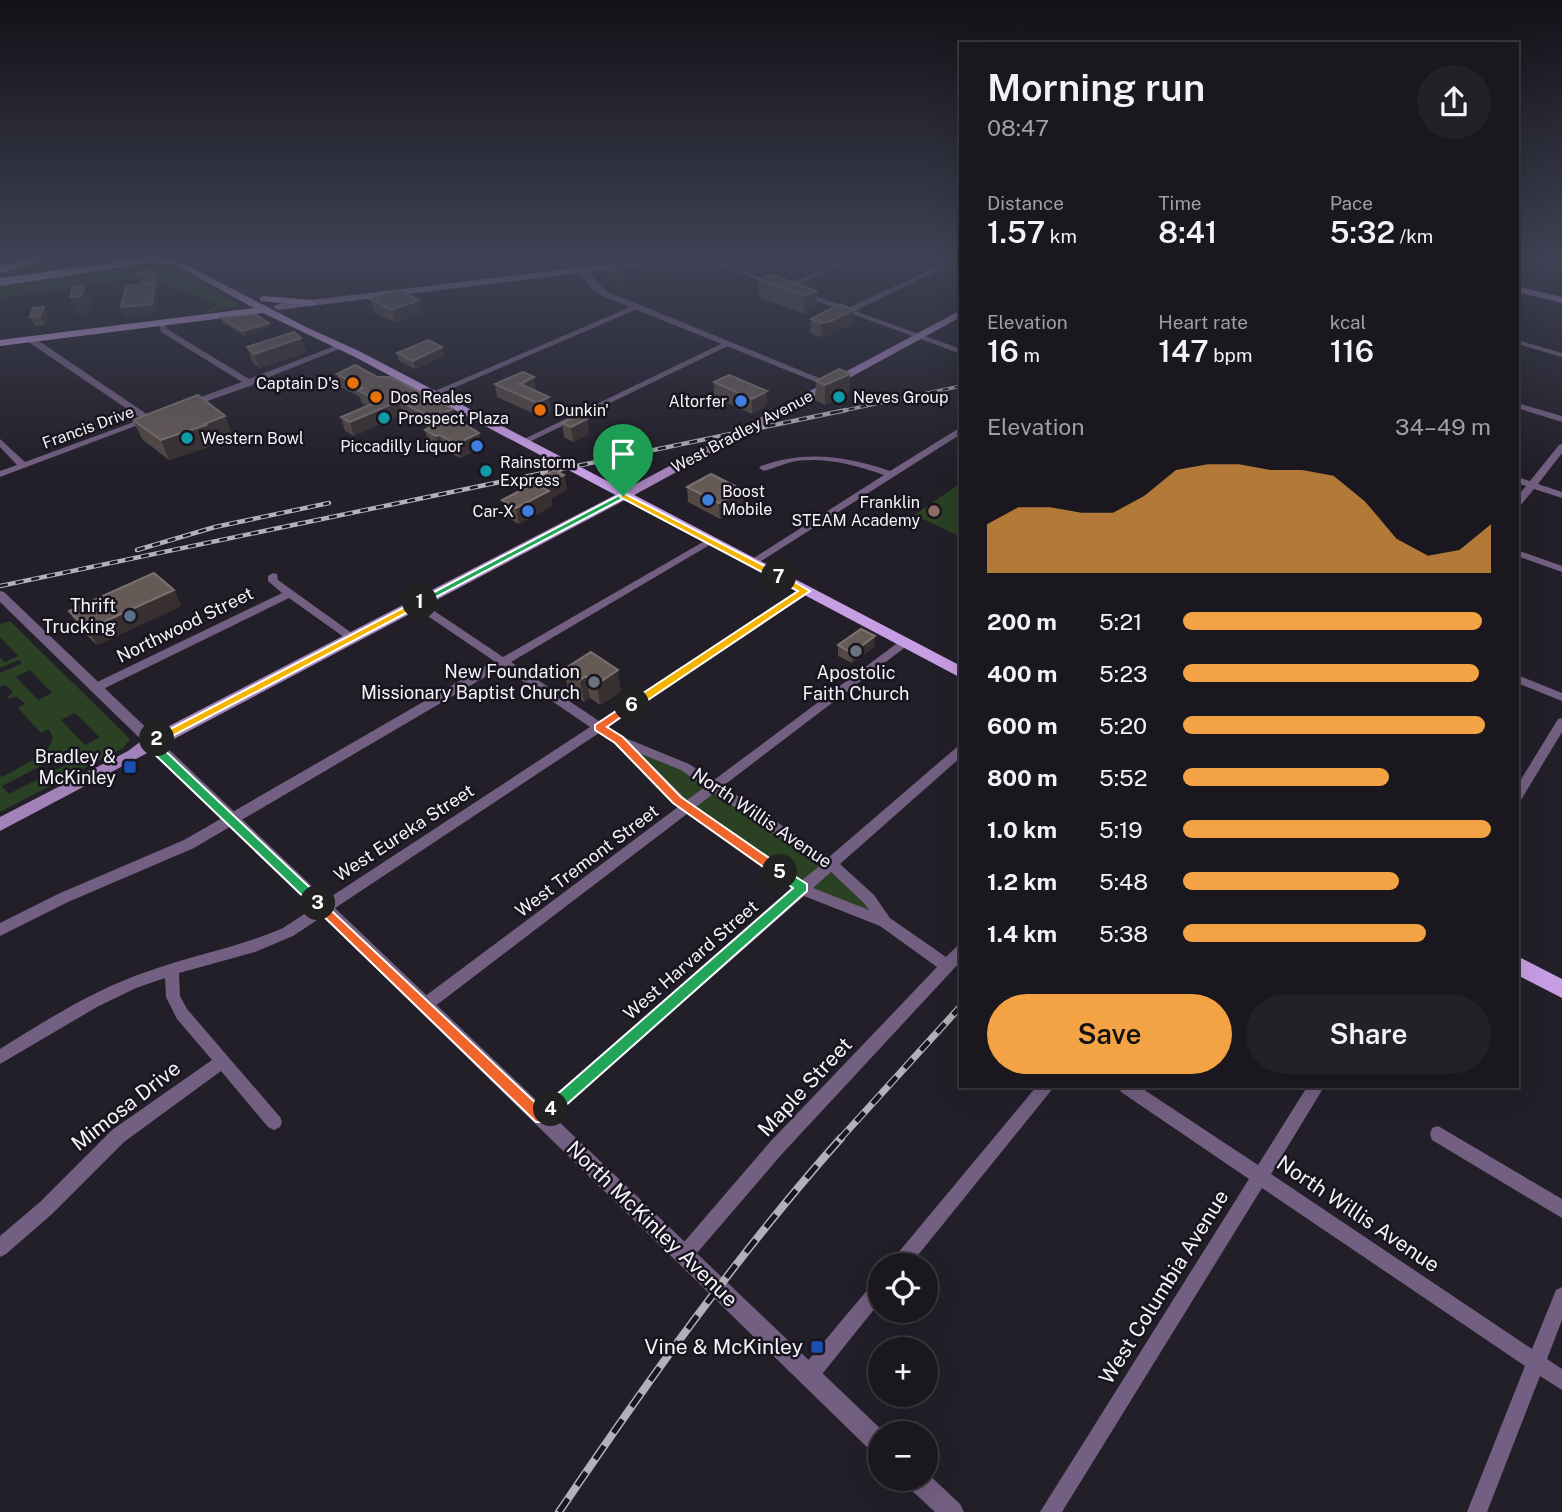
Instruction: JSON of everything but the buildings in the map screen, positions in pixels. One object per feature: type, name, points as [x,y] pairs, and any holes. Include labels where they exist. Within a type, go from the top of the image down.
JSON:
[{"type":"main road","points":[[0,343],[108,330]]},
{"type":"main road","points":[[306,330],[343,346],[959,672]]},
{"type":"main road","points":[[321,330],[345,342],[343,346]]},
{"type":"main road","name":"West Bradley Avenue","points":[[0,825],[134,755],[150,743],[623,496],[930,330]]},
{"type":"main road","points":[[324,355],[357,354]]},
{"type":"main road","name":"West Bradley Avenue","points":[[0,816],[128,750],[150,743]]},
{"type":"main road","points":[[1519,966],[1562,989]]},
{"type":"street","points":[[164,330],[250,383]]},
{"type":"street","points":[[432,394],[585,330]]},
{"type":"street","points":[[693,330],[829,384]]},
{"type":"street","points":[[900,330],[959,351]]},
{"type":"street","points":[[30,339],[148,419]]},
{"type":"street","points":[[1519,342],[1561,353]]},
{"type":"street","points":[[522,442],[728,344]]},
{"type":"street","points":[[184,406],[343,346]]},
{"type":"street","points":[[1519,406],[1562,419]]},
{"type":"street","name":"Francis Drive","points":[[0,474],[160,415]]},
{"type":"street","points":[[751,563],[959,431]]},
{"type":"street","points":[[0,442],[23,466]]},
{"type":"street","points":[[1519,501],[1562,447]]},
{"type":"street","points":[[764,468],[790,459],[825,457],[853,461],[891,474]]},
{"type":"street","points":[[1520,481],[1562,495]]},
{"type":"street","points":[[0,930],[63,898],[155,861],[230,821],[710,541]]},
{"type":"street","points":[[1519,554],[1562,569]]},
{"type":"street","points":[[273,576],[273,581],[352,638]]},
{"type":"street","name":"West Eureka Street","points":[[0,1057],[86,1005],[148,977],[269,942],[324,909],[805,591]]},
{"type":"street","name":"Northwood Street","points":[[95,688],[290,593]]},
{"type":"street","name":"North McKinley Avenue","points":[[0,596],[230,821],[425,1005],[868,1433]]},
{"type":"street","name":"North Willis Avenue","points":[[417,604],[619,740],[687,807],[802,888],[827,902],[885,922],[947,966]]},
{"type":"street","name":"West Tremont Street","points":[[425,1005],[904,643]]},
{"type":"street","points":[[1519,680],[1562,697]]},
{"type":"street","points":[[1519,794],[1562,722]]},
{"type":"street","name":"North Willis Avenue","points":[[619,740],[667,757],[830,864],[869,899],[885,922]]},
{"type":"street","name":"West Harvard Street","points":[[541,1117],[959,752]]},
{"type":"street","name":"Maple Street","points":[[684,1255],[776,1148],[959,953]]},
{"type":"street","points":[[172,971],[171,987],[175,1003],[274,1122]]},
{"type":"street","name":"Mimosa Drive","points":[[0,1248],[31,1222],[118,1136],[223,1061]]},
{"type":"street","points":[[909,1253],[1045,1088]]},
{"type":"street","name":"North Willis Avenue","points":[[1129,1088],[1562,1380]]},
{"type":"street","name":"West Columbia Avenue","points":[[1050,1512],[1315,1088]]},
{"type":"street","points":[[1438,1134],[1562,1209]]},
{"type":"street","points":[[1477,1512],[1562,1296]]},
{"type":"street","points":[[808,1376],[868,1303]]},
{"type":"street","points":[[929,1491],[951,1512]]},
{"type":"green space","points":[[959,484],[959,536],[914,515]]},
{"type":"green space","points":[[10,621],[130,739],[123,748],[0,812],[0,775],[2,777],[40,756],[33,754],[40,748],[48,749],[53,738],[49,729],[41,733],[18,708],[25,704],[16,696],[9,699],[7,697],[13,693],[6,685],[0,687],[0,673],[22,663],[19,660],[0,668],[0,657],[5,662],[18,656],[0,637],[0,624]],"holes":[[[30,670],[52,693],[38,700],[16,677]],[[75,713],[99,738],[85,745],[61,720]],[[62,755],[69,763],[9,794],[2,786]]]},
{"type":"green space","points":[[641,753],[670,764],[698,780],[796,847],[855,894],[869,907],[867,910],[823,895],[790,874],[674,793],[639,755]]},
{"type":"railway","points":[[837,412],[959,386]]},
{"type":"railway","points":[[0,586],[846,410]]},
{"type":"railway","points":[[137,550],[215,527],[329,503]]},
{"type":"railway","points":[[840,1139],[959,1008]]},
{"type":"railway","points":[[559,1512],[729,1273],[841,1138]]},
{"type":"place","name":"Captain D's","points":[[353,383]]},
{"type":"place","name":"Dos Reales","points":[[376,397]]},
{"type":"place","name":"Neves Group","points":[[839,397]]},
{"type":"place","name":"Altorfer","points":[[741,401]]},
{"type":"place","name":"Dunkin'","points":[[540,410]]},
{"type":"place","name":"Prospect Plaza","points":[[384,418]]},
{"type":"place","name":"Western Bowl","points":[[187,438]]},
{"type":"place","name":"Piccadilly Liquor","points":[[477,446]]},
{"type":"place","name":"Rainstorm Express","points":[[486,471]]},
{"type":"place","name":"Boost Mobile","points":[[708,500]]},
{"type":"place","name":"Car-X","points":[[528,511]]},
{"type":"place","name":"Franklin STEAM Academy","points":[[934,511]]},
{"type":"place","name":"Thrift Trucking","points":[[130,616]]},
{"type":"place","name":"Apostolic Faith Church","points":[[856,651]]},
{"type":"place","name":"New Foundation Missionary Baptist Church","points":[[594,682]]},
{"type":"place","name":"Bradley & McKinley","points":[[130,767]]},
{"type":"place","name":"Vine & McKinley","points":[[817,1347]]},
{"type":"route","points":[[623,496],[805,591],[599,727],[619,740],[677,800],[802,888],[541,1117],[150,743],[623,496]]}]
